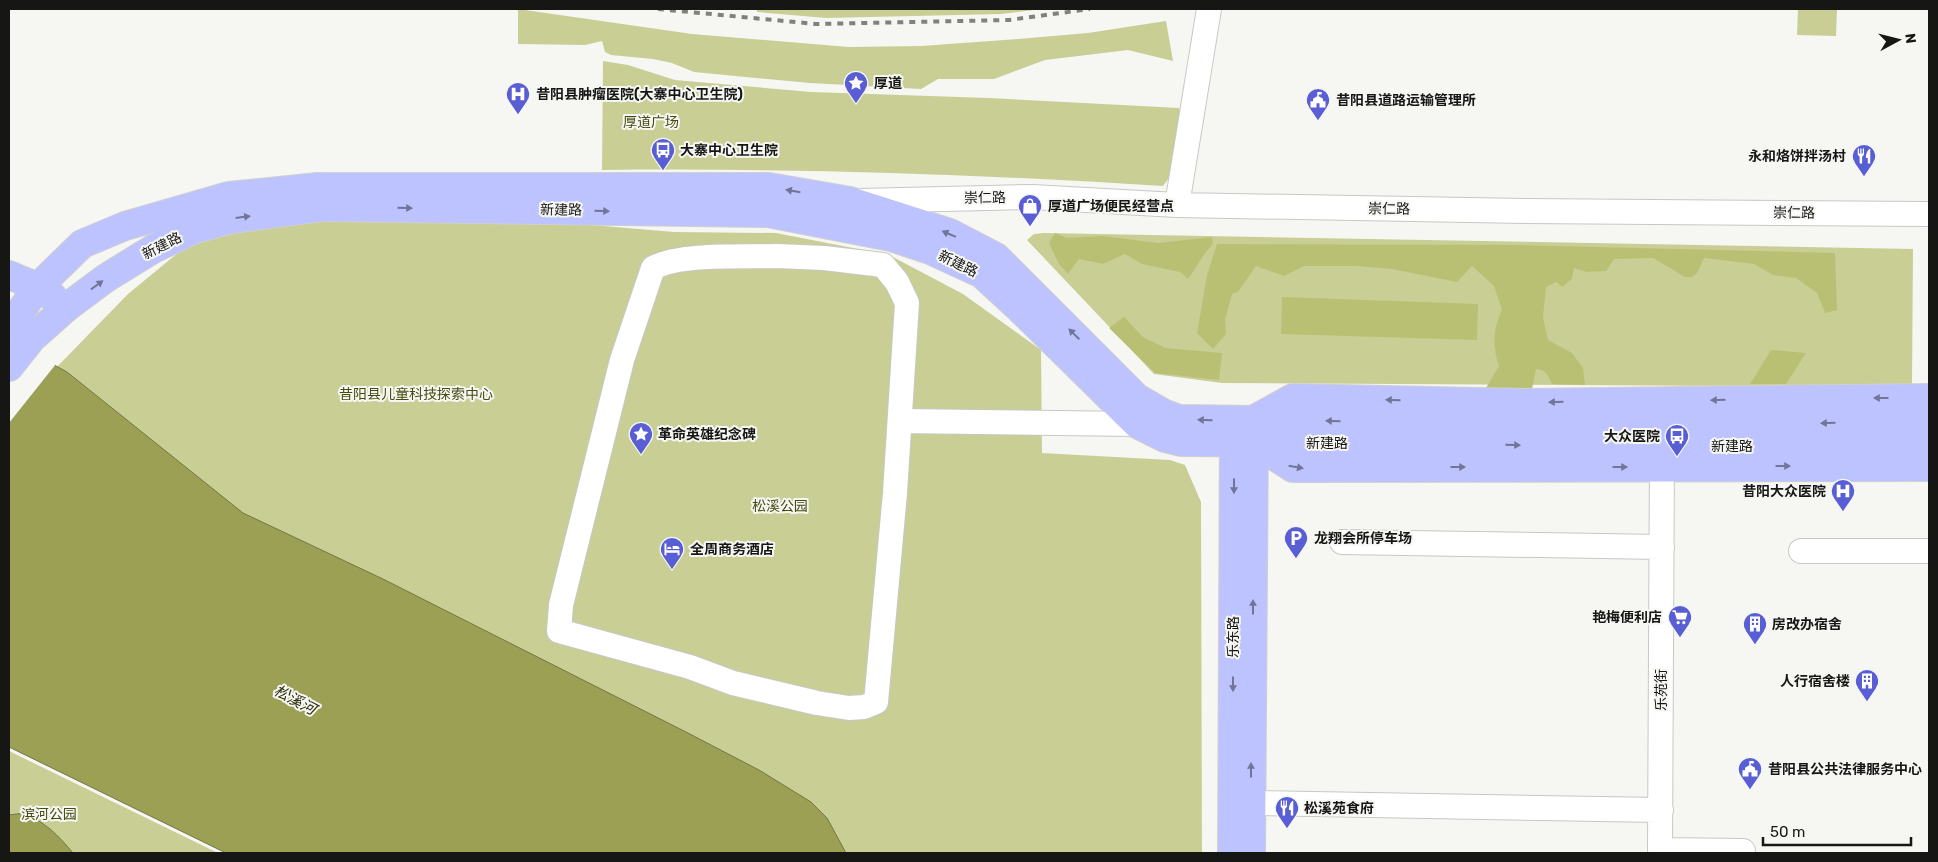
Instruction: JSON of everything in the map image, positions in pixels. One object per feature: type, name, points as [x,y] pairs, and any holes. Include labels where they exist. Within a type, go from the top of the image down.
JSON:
[{"type":"main road","name":"新建路","points":[[9,366],[18,329],[38,288],[82,244],[126,226],[229,196],[318,187],[769,187],[850,201],[950,233],[996,257],[1137,398],[1163,414],[1179,419],[1244,432],[1662,457],[1929,444]]},
{"type":"main road","name":"新建路","points":[[18,329],[67,307],[106,278],[153,249],[195,229],[241,217],[324,207],[768,213],[891,236],[930,250],[982,274],[1137,424],[1165,438],[1181,442],[1244,432],[1929,422]]},
{"type":"main road","points":[[9,275],[38,288],[67,307]]},
{"type":"main road","points":[[1244,432],[1293,398],[1525,403],[1929,398]]},
{"type":"main road","name":"乐东路","points":[[1244,432],[1251,853]]},
{"type":"main road","name":"乐东路","points":[[1232,853],[1244,432]]},
{"type":"main road","points":[[1662,457],[1929,467]]},
{"type":"street","points":[[1177,205],[1210,9]]},
{"type":"street","name":"崇仁路","points":[[850,201],[1032,197],[1177,205],[1536,211],[1929,214]]},
{"type":"street","points":[[777,256],[824,258],[883,265],[897,282],[907,303],[900,421],[896,493],[876,702],[864,707],[849,708],[817,703],[733,683],[690,667],[559,632],[561,605],[622,360],[652,268],[661,263],[695,258],[777,256]]},
{"type":"street","points":[[900,421],[1137,424]]},
{"type":"street","name":"乐苑街","points":[[1662,457],[1660,850],[1743,850]]},
{"type":"street","points":[[1342,542],[1662,547]]},
{"type":"street","points":[[1801,551],[1929,551]]},
{"type":"street","points":[[1251,803],[1661,810]]},
{"type":"green space","points":[[518,9],[692,34],[849,47],[921,46],[1018,39],[1088,33],[1166,21],[1173,61],[1128,50],[1045,60],[994,79],[938,79],[921,89],[810,83],[694,72],[672,63],[653,59],[611,55],[605,52],[602,41],[585,45],[518,44]]},
{"type":"green space","points":[[757,9],[1042,9],[1001,14],[826,18],[757,12]]},
{"type":"green space","points":[[1798,9],[1837,9],[1836,36],[1797,35]]},
{"type":"green space","name":"厚道广场","points":[[603,61],[628,65],[675,80],[811,92],[989,98],[1179,108],[1182,119],[1172,174],[1163,186],[883,173],[602,170]]},
{"type":"green space","name":"松溪公园","points":[[473,215],[674,232],[776,233],[889,255],[963,294],[1041,350],[1042,453],[1170,460],[1185,465],[1201,502],[1202,853],[823,853],[346,594],[52,372],[128,294],[179,252],[236,227],[267,222]]},
{"type":"green space","points":[[1034,234],[1913,249],[1912,387],[1222,383],[1154,374],[1027,240]]},
{"type":"green space","name":"滨河公园","points":[[9,751],[218,853],[9,853]]},
{"type":"shaded area","points":[[1055,233],[1067,238],[1103,236],[1158,243],[1212,237],[1213,244],[1188,279],[1180,272],[1142,264],[1125,254],[1103,264],[1079,259],[1068,274],[1059,264],[1049,243]]},
{"type":"shaded area","points":[[1217,244],[1518,245],[1835,253],[1837,310],[1825,313],[1817,293],[1796,278],[1773,275],[1754,264],[1704,258],[1697,273],[1692,277],[1685,277],[1653,258],[1614,259],[1606,271],[1587,272],[1574,268],[1572,279],[1562,287],[1556,282],[1546,287],[1543,318],[1548,340],[1572,353],[1583,368],[1585,385],[1552,384],[1545,372],[1536,369],[1532,389],[1486,388],[1499,366],[1495,351],[1495,337],[1502,310],[1494,286],[1472,266],[1457,282],[1392,269],[1357,266],[1304,266],[1284,276],[1256,266],[1238,292],[1232,294],[1225,320],[1226,334],[1213,349],[1197,333],[1207,275]]},
{"type":"shaded area","points":[[1282,297],[1478,304],[1477,340],[1281,334]]},
{"type":"shaded area","points":[[1124,317],[1143,337],[1165,348],[1222,353],[1219,380],[1155,373],[1109,328]]},
{"type":"shaded area","points":[[1771,350],[1806,353],[1786,384],[1750,384]]},
{"type":"water","name":"松溪河","points":[[9,340],[67,372],[243,513],[383,579],[759,770],[811,802],[827,818],[846,853],[226,853],[9,747]]},
{"type":"water","points":[[24,813],[51,830],[73,853],[9,853],[9,815]]},
{"type":"pier","points":[[9,337],[56,364],[9,423]]},
{"type":"railway","points":[[658,9],[816,24],[1009,20],[1090,9]]},
{"type":"place","name":"厚道","points":[[856,104]]},
{"type":"place","name":"昔阳县肿瘤医院(大寨中心卫生院)","points":[[518,115]]},
{"type":"place","name":"昔阳县道路运输管理所","points":[[1318,121]]},
{"type":"place","name":"大寨中心卫生院","points":[[663,171]]},
{"type":"place","name":"永和烙饼拌汤村","points":[[1864,177]]},
{"type":"place","name":"厚道广场便民经营点","points":[[1030,227]]},
{"type":"place","name":"革命英雄纪念碑","points":[[641,455]]},
{"type":"place","name":"大众医院","points":[[1677,457]]},
{"type":"place","name":"昔阳大众医院","points":[[1843,512]]},
{"type":"place","name":"龙翔会所停车场","points":[[1296,559]]},
{"type":"place","name":"全周商务酒店","points":[[672,570]]},
{"type":"place","name":"艳梅便利店","points":[[1680,638]]},
{"type":"place","name":"房改办宿舍","points":[[1755,645]]},
{"type":"place","name":"人行宿舍楼","points":[[1867,702]]},
{"type":"place","name":"昔阳县公共法律服务中心","points":[[1750,790]]},
{"type":"place","name":"松溪苑食府","points":[[1287,829]]},
{"type":"park label","name":"昔阳县儿童科技探索中心","points":[[416,394]]}]
